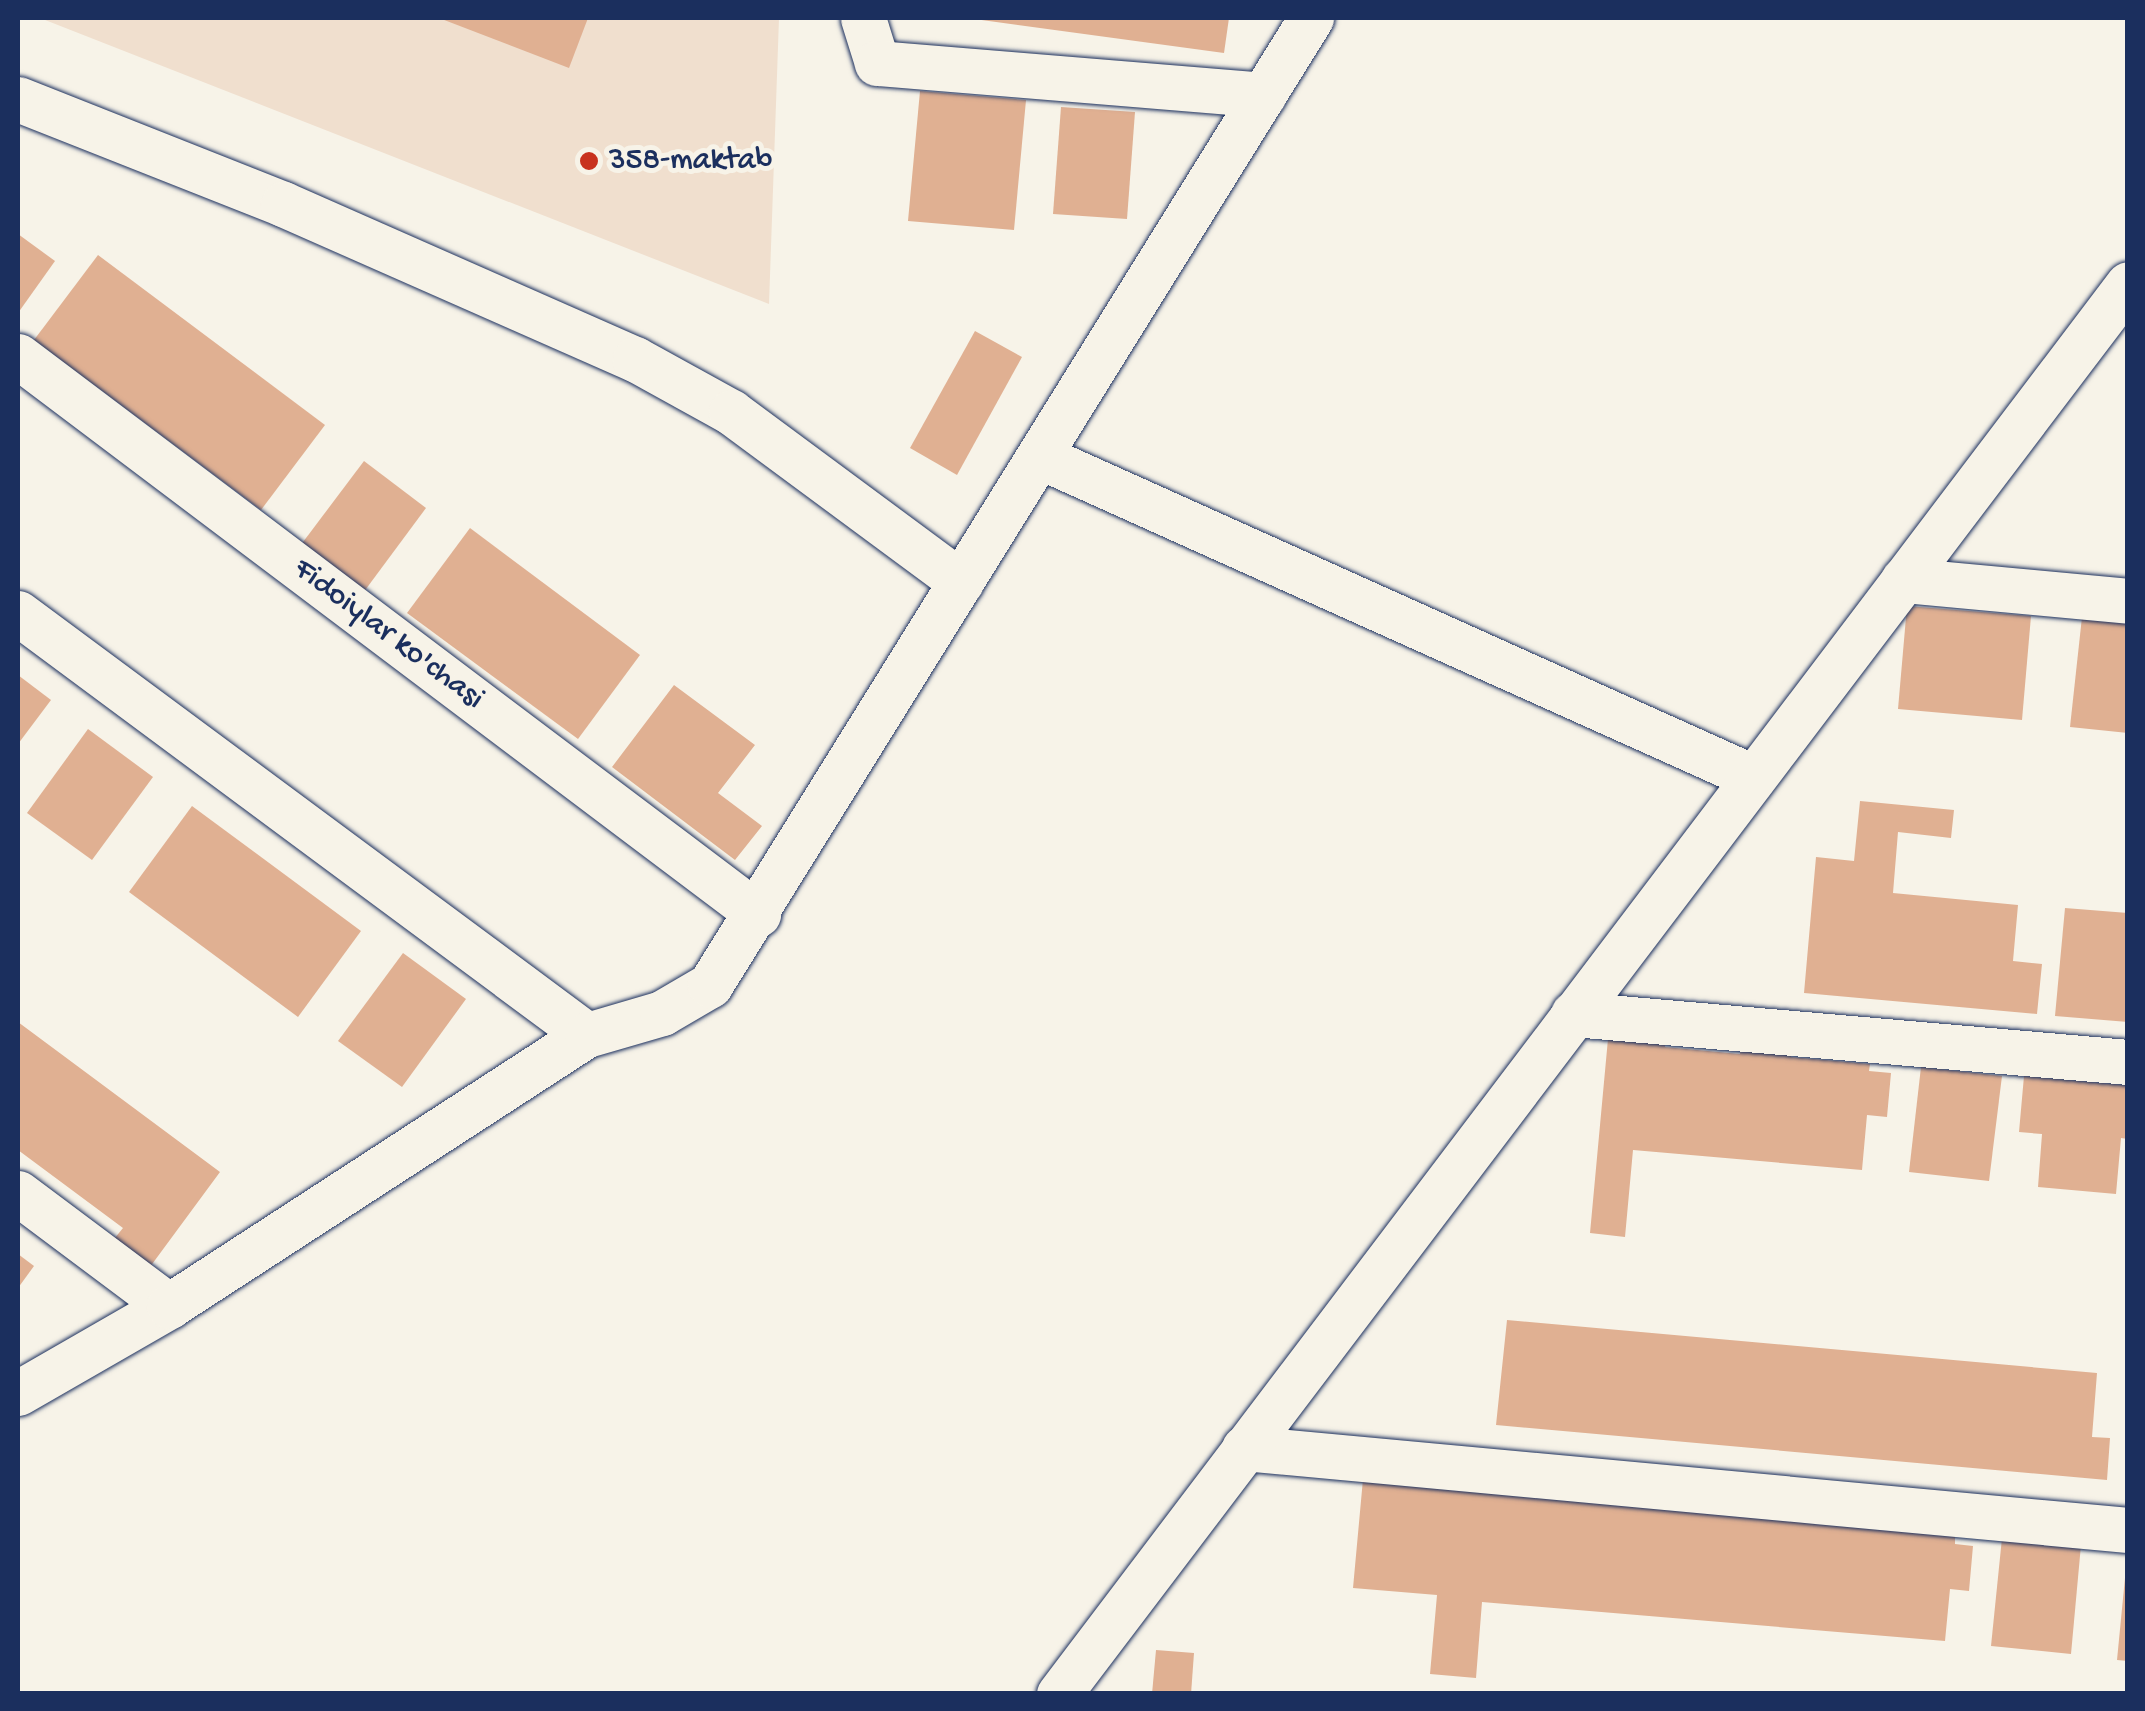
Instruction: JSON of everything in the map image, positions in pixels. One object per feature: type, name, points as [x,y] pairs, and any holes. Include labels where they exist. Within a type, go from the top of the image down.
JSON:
[{"type":"street","points":[[863,18],[877,64],[1264,94]]},
{"type":"street","points":[[18,1393],[169,1306],[587,1034],[689,1002],[726,966],[1311,18]]},
{"type":"street","points":[[18,100],[283,204],[635,360],[731,412],[962,582]]},
{"type":"street","points":[[1059,1694],[2128,284]]},
{"type":"street","name":"Fidoiylar ko'chasi","points":[[18,356],[758,914]]},
{"type":"street","points":[[1038,456],[1753,777]]},
{"type":"street","points":[[1902,580],[2128,601]]},
{"type":"street","points":[[18,613],[587,1034]]},
{"type":"street","points":[[1573,1014],[2128,1062]]},
{"type":"street","points":[[18,1193],[169,1306]]},
{"type":"street","points":[[1244,1448],[2128,1530]]},
{"type":"shaded area","name":"358-maktab","points":[[40,18],[779,18],[769,304]]},
{"type":"building","points":[[439,18],[588,18],[569,68]]},
{"type":"building","points":[[967,18],[1229,18],[1224,53]]},
{"type":"building","points":[[920,91],[1026,100],[1014,230],[908,221]]},
{"type":"building","points":[[1061,107],[1135,112],[1127,219],[1053,214]]},
{"type":"building","points":[[18,234],[55,261],[18,313]]},
{"type":"building","points":[[98,255],[325,425],[261,510],[34,340]]},
{"type":"building","points":[[975,331],[1022,357],[957,475],[910,448]]},
{"type":"building","points":[[364,461],[426,508],[363,593],[300,546]]},
{"type":"building","points":[[470,528],[640,655],[578,739],[407,613]]},
{"type":"building","points":[[1907,606],[2031,616],[2022,720],[1898,709]]},
{"type":"building","points":[[2082,617],[2128,622],[2128,733],[2070,727]]},
{"type":"building","points":[[18,675],[51,700],[18,744]]},
{"type":"building","points":[[674,685],[755,745],[718,793],[762,826],[735,860],[612,767]]},
{"type":"building","points":[[88,729],[153,777],[92,860],[27,813]]},
{"type":"building","points":[[1860,801],[1954,810],[1951,838],[1898,832],[1893,893],[2018,905],[2013,961],[2042,964],[2037,1014],[1804,993],[1816,857],[1854,861]]},
{"type":"building","points":[[192,806],[361,931],[298,1017],[129,892]]},
{"type":"building","points":[[2065,908],[2128,913],[2128,1022],[2055,1016]]},
{"type":"building","points":[[403,953],[466,999],[402,1087],[338,1041]]},
{"type":"building","points":[[18,1022],[220,1172],[147,1271],[110,1244],[123,1228],[18,1150]]},
{"type":"building","points":[[1609,1028],[1666,1032],[1665,1047],[1740,1054],[1741,1040],[1792,1044],[1791,1057],[1870,1064],[1869,1071],[1891,1073],[1887,1117],[1867,1115],[1862,1170],[1633,1150],[1625,1237],[1590,1233]]},
{"type":"building","points":[[1921,1067],[2002,1076],[1989,1181],[1909,1172]]},
{"type":"building","points":[[2024,1076],[2125,1085],[2128,1139],[2121,1138],[2116,1194],[2038,1187],[2042,1134],[2019,1132]]},
{"type":"building","points":[[18,1254],[34,1266],[18,1288]]},
{"type":"building","points":[[1507,1320],[2097,1373],[2092,1437],[2110,1438],[2107,1480],[1496,1425]]},
{"type":"building","points":[[1363,1479],[1955,1533],[1955,1544],[1973,1546],[1969,1591],[1950,1589],[1945,1641],[1482,1602],[1476,1678],[1430,1674],[1437,1595],[1353,1588]]},
{"type":"building","points":[[2002,1538],[2081,1545],[2071,1654],[1991,1646]]},
{"type":"building","points":[[2128,1578],[2128,1661],[2117,1660]]},
{"type":"building","points":[[1156,1650],[1194,1653],[1191,1694],[1152,1694]]},
{"type":"place","name":"358-maktab","points":[[589,161]]}]
